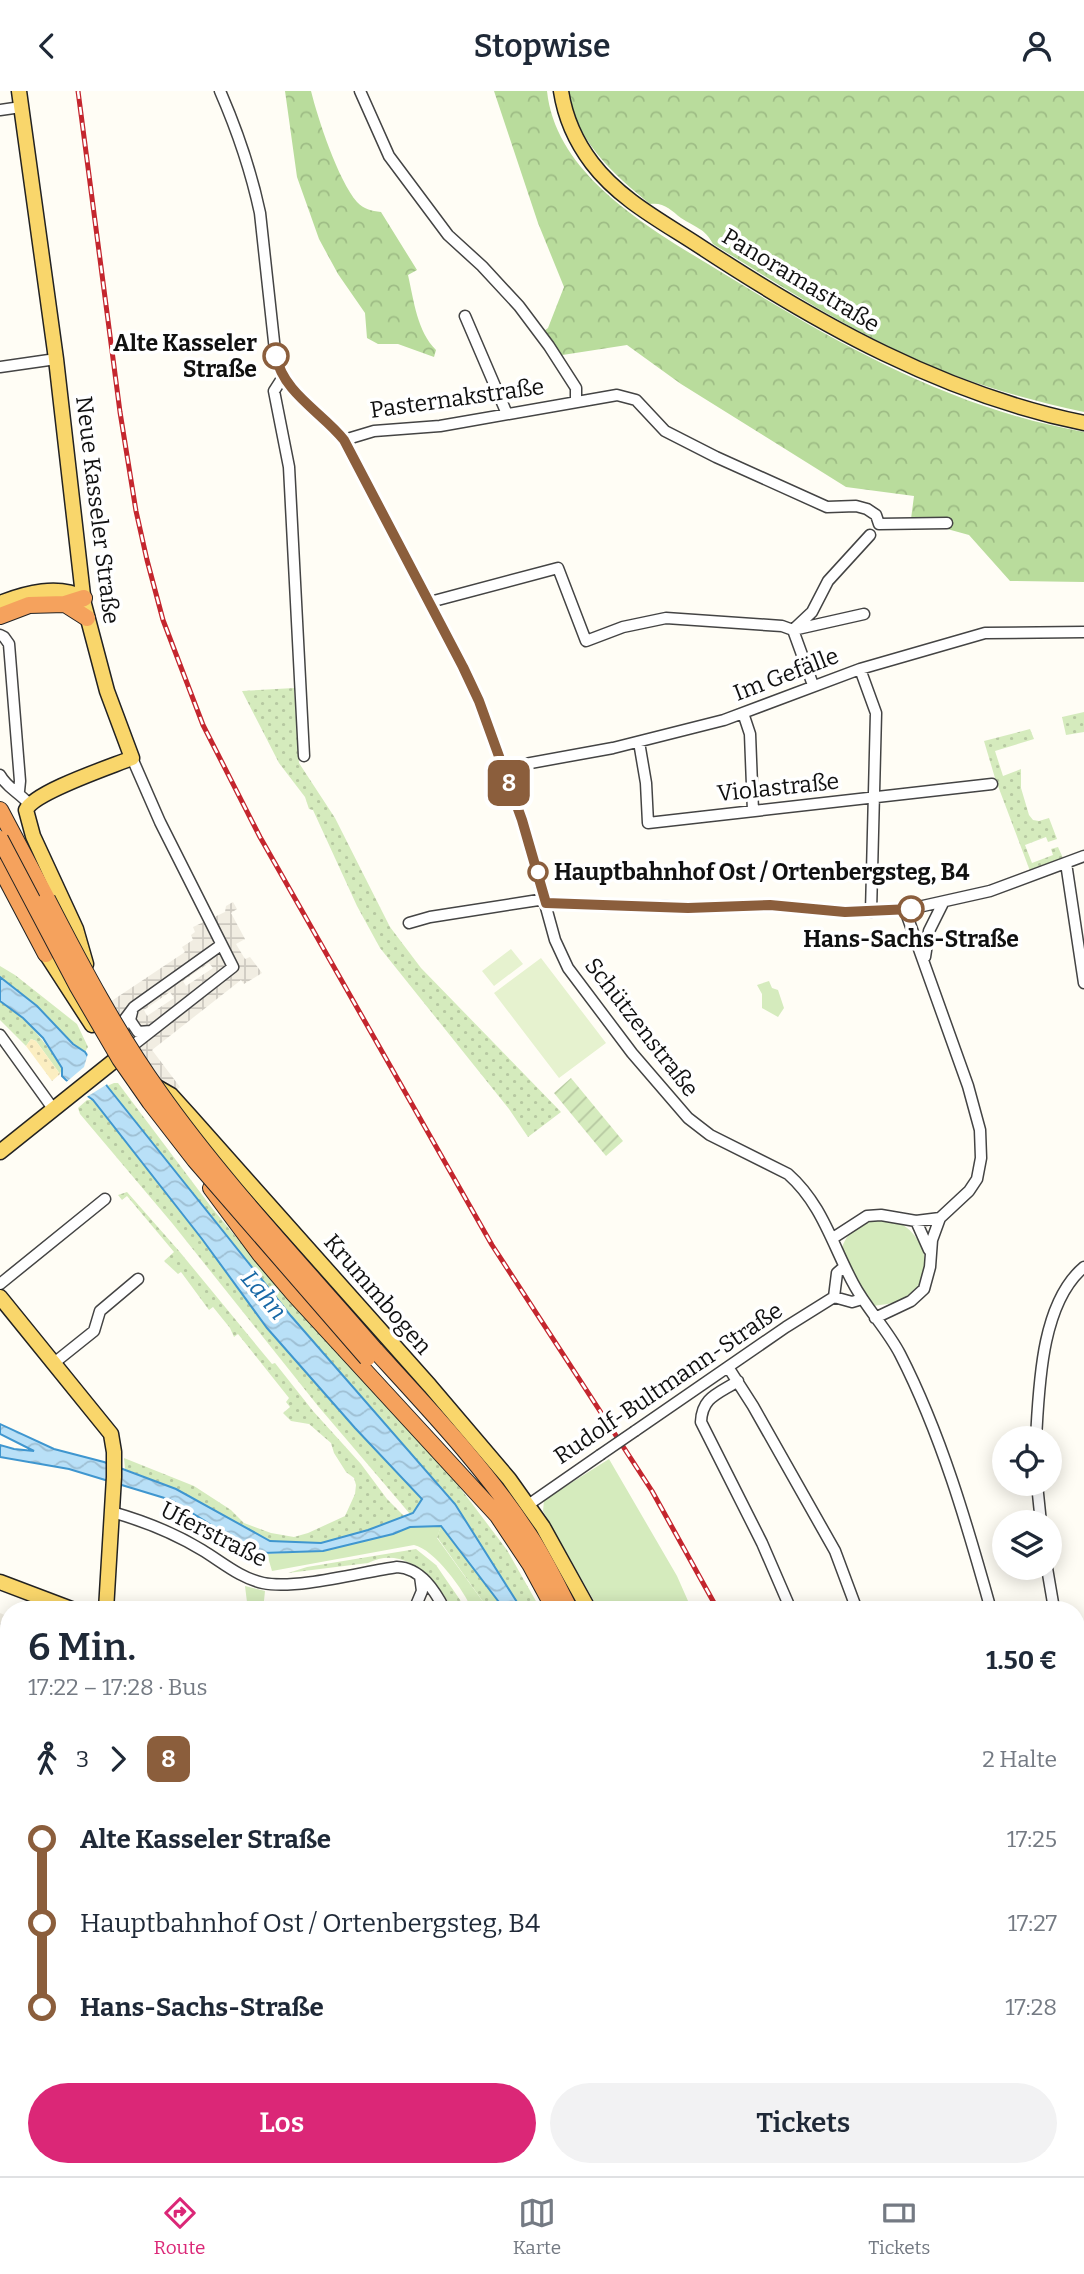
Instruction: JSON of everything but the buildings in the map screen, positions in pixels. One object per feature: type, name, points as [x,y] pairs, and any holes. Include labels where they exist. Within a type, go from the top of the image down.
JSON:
[{"type":"highway","points":[[62,597],[87,618]]},
{"type":"highway","points":[[0,616],[62,597],[84,598]]},
{"type":"highway","points":[[0,810],[90,981],[158,1090],[367,1357]]},
{"type":"highway","points":[[0,839],[78,987],[120,1059],[150,1102],[195,1160],[455,1459],[500,1518],[550,1601]]},
{"type":"highway","points":[[0,867],[46,954]]},
{"type":"highway","points":[[150,1095],[204,1177],[260,1254],[447,1430],[510,1508],[544,1560],[565,1601]]},
{"type":"main road","name":"Neue Kasseler Straße","points":[[19,91],[56,359],[87,618],[107,691],[132,758]]},
{"type":"main road","name":"Panoramastraße","points":[[561,91],[573,131],[592,162],[626,196],[667,226],[827,325],[877,351],[959,387],[1084,423]]},
{"type":"main road","points":[[0,603],[29,594],[62,597],[81,568]]},
{"type":"main road","points":[[0,1152],[117,1058],[123,1030],[83,958],[79,937],[27,821],[26,810],[29,804],[43,795],[132,758]]},
{"type":"main road","points":[[62,899],[61,911],[46,946],[46,954],[117,1058]]},
{"type":"main road","name":"Krummbogen","points":[[117,1058],[135,1083],[150,1095],[190,1116]]},
{"type":"main road","name":"Krummbogen","points":[[117,1058],[144,1080],[171,1095],[478,1441],[528,1505],[558,1551],[584,1601]]},
{"type":"main road","points":[[0,1297],[104,1426],[113,1442],[107,1601]]},
{"type":"main road","points":[[0,1582],[50,1601]]},
{"type":"street","points":[[220,91],[255,191],[276,360],[283,377],[274,391],[289,467],[304,756]]},
{"type":"street","points":[[360,91],[389,156],[414,192],[448,235],[482,266],[519,306],[576,388],[576,401]]},
{"type":"street","points":[[0,110],[21,107]]},
{"type":"street","points":[[465,316],[507,414]]},
{"type":"street","points":[[0,367],[56,359]]},
{"type":"street","name":"Schützenstraße","points":[[283,377],[344,440],[471,684],[522,820],[559,949],[573,977],[672,1102],[710,1135],[788,1174],[808,1195],[833,1238]]},
{"type":"street","points":[[277,407],[296,392]]},
{"type":"street","name":"Pasternakstraße","points":[[344,440],[374,431],[440,426],[607,396],[627,397],[641,404],[665,431],[827,507],[856,506],[867,509],[876,515],[879,524],[947,523]]},
{"type":"street","points":[[793,630],[812,612],[828,581],[870,535]]},
{"type":"street","points":[[430,602],[558,568],[586,641],[634,624],[666,618],[782,626],[793,630],[864,614]]},
{"type":"street","points":[[793,630],[813,685]]},
{"type":"street","name":"Im Gefälle","points":[[503,768],[639,742],[743,713],[860,669],[985,633],[1084,632]]},
{"type":"street","points":[[0,635],[9,644],[19,791]]},
{"type":"street","points":[[860,669],[876,713],[871,912]]},
{"type":"street","points":[[743,713],[750,734],[752,811]]},
{"type":"street","name":"Violastraße","points":[[639,742],[646,783],[648,823],[992,785]]},
{"type":"street","name":"Neue Kasseler Straße","points":[[132,758],[160,822],[233,967],[151,1031]]},
{"type":"street","points":[[0,775],[10,788],[19,791],[29,804]]},
{"type":"street","points":[[408,923],[430,917],[546,901],[688,908],[770,905],[871,912],[905,910],[990,891],[1084,856]]},
{"type":"street","points":[[1066,863],[1084,983]]},
{"type":"street","points":[[924,959],[929,931],[943,903]]},
{"type":"street","points":[[875,1318],[911,1301],[924,1289],[929,1274],[932,1240],[940,1218],[969,1191],[979,1172],[980,1130],[968,1086],[905,910]]},
{"type":"street","points":[[123,1030],[125,1019],[134,1007],[220,944]]},
{"type":"street","points":[[134,1007],[131,1020],[135,1029],[141,1033],[151,1031]]},
{"type":"street","points":[[117,1058],[151,1031]]},
{"type":"street","points":[[0,1035],[56,1107]]},
{"type":"street","points":[[0,1284],[105,1199]]},
{"type":"street","points":[[940,1218],[916,1221],[881,1215],[867,1216],[833,1238],[844,1267],[862,1299],[899,1353],[936,1439],[974,1550],[988,1601]]},
{"type":"street","points":[[916,1221],[930,1256]]},
{"type":"street","points":[[844,1267],[837,1273],[834,1297],[852,1302],[862,1299]]},
{"type":"street","points":[[1037,1426],[1047,1340],[1064,1290],[1084,1267]]},
{"type":"street","points":[[54,1363],[94,1331],[100,1311],[138,1279]]},
{"type":"street","name":"Rudolf-Bultmann-Straße","points":[[528,1505],[834,1297]]},
{"type":"street","points":[[728,1367],[835,1551],[854,1601]]},
{"type":"street","points":[[737,1381],[707,1400],[701,1409],[701,1422],[762,1543],[787,1601]]},
{"type":"street","name":"Uferstraße","points":[[112,1512],[162,1529],[237,1573],[265,1584],[300,1583],[400,1566],[420,1576]]},
{"type":"street","points":[[420,1576],[429,1583],[440,1601]]},
{"type":"street","points":[[418,1601],[422,1591],[420,1576]]},
{"type":"street","points":[[1049,1580],[1053,1601]]},
{"type":"green space","points":[[285,91],[311,91],[330,149],[350,192],[362,206],[381,212],[417,270],[408,275],[420,325],[436,350],[434,357],[398,344],[378,344],[367,338],[365,313],[338,274],[319,239],[297,177]]},
{"type":"green space","points":[[494,91],[547,91],[554,122],[569,151],[590,177],[614,200],[642,222],[768,301],[854,349],[943,390],[1036,421],[1084,432],[1084,582],[1010,581],[969,535],[911,519],[914,496],[846,487],[681,384],[627,345],[556,356],[540,334],[548,328],[564,287],[538,223]]},
{"type":"green space","points":[[568,91],[1084,91],[1084,412],[994,389],[928,365],[832,317],[713,244],[703,231],[667,207],[650,204],[610,168],[579,126]]},
{"type":"green space","points":[[294,688],[299,763],[335,818],[390,927],[421,968],[561,1112],[528,1137],[509,1109],[380,948],[357,906],[313,810],[309,809],[305,797],[279,763],[242,691]]},
{"type":"green space","points":[[1084,712],[1084,732],[1066,735],[1062,717]]},
{"type":"green space","points":[[1030,729],[1034,739],[995,751],[1003,776],[1021,769],[1021,788],[1029,815],[1033,820],[1039,821],[1049,818],[1057,839],[1048,842],[1046,837],[1025,845],[1032,863],[1053,855],[1051,849],[1058,847],[1063,858],[1030,871],[984,741]]},
{"type":"green space","points":[[511,949],[523,964],[494,986],[482,971]]},
{"type":"green space","points":[[541,958],[606,1043],[559,1078],[494,993]]},
{"type":"green space","points":[[0,966],[77,1024],[88,1047],[85,1052],[73,1044],[37,1006],[0,977]]},
{"type":"green space","points":[[769,981],[772,988],[778,990],[784,1008],[778,1017],[762,1008],[762,994],[757,985]]},
{"type":"green space","points":[[0,1001],[42,1039],[62,1068],[60,1074],[36,1041],[31,1039],[26,1046],[0,1020]]},
{"type":"green space","points":[[571,1078],[623,1141],[606,1156],[554,1093]]},
{"type":"green space","points":[[118,1083],[212,1208],[284,1295],[430,1448],[507,1550],[536,1601],[516,1601],[455,1504],[291,1316],[107,1086]]},
{"type":"green space","points":[[87,1100],[93,1100],[202,1239],[267,1328],[422,1499],[413,1513],[410,1514],[318,1406],[172,1223],[80,1114],[78,1108]]},
{"type":"green space","points":[[127,1192],[404,1516],[384,1526],[321,1543],[270,1541],[176,1489],[125,1469],[124,1458],[194,1486],[231,1510],[244,1523],[271,1533],[294,1537],[345,1516],[356,1485],[354,1478],[346,1472],[334,1453],[331,1443],[309,1424],[291,1421],[283,1413],[290,1407],[286,1402],[289,1398],[238,1334],[234,1337],[213,1307],[209,1310],[181,1272],[178,1274],[164,1261],[174,1252],[127,1196],[122,1200],[118,1195]]},
{"type":"green space","points":[[888,1218],[911,1231],[924,1253],[925,1265],[917,1288],[906,1298],[874,1306],[864,1295],[842,1248],[849,1234],[860,1226]]},
{"type":"green space","points":[[609,1459],[677,1576],[688,1601],[594,1601],[543,1511],[544,1500]]},
{"type":"green space","points":[[441,1526],[500,1601],[483,1601],[437,1537]]},
{"type":"green space","points":[[441,1526],[437,1538],[482,1601],[468,1601],[439,1562],[431,1554],[414,1545],[272,1571],[267,1554],[323,1551],[393,1534],[410,1527]]},
{"type":"green space","points":[[416,1549],[436,1565],[461,1601],[447,1601],[429,1577],[418,1568],[395,1558],[288,1573],[307,1567]]},
{"type":"green space","points":[[245,1586],[265,1591],[264,1601],[247,1601]]},
{"type":"sand","points":[[31,1039],[36,1041],[60,1074],[52,1081],[26,1046]]},
{"type":"shaded area","points":[[233,902],[237,909],[231,913],[245,939],[236,944],[245,959],[250,957],[262,973],[244,984],[241,980],[152,1050],[180,1087],[171,1095],[162,1089],[107,1004],[185,952],[182,947],[193,940],[193,927],[225,912],[226,906]],"holes":[[[209,963],[213,968],[186,986],[183,981]],[[170,992],[174,998],[147,1016],[144,1010]]]},
{"type":"water","name":"Lahn","points":[[0,977],[37,1006],[73,1044],[85,1052],[107,1086],[291,1316],[455,1504],[516,1601],[498,1601],[441,1526],[410,1527],[393,1534],[323,1551],[263,1553],[245,1546],[171,1500],[69,1469],[0,1457],[0,1445],[34,1451],[0,1434],[0,1424],[54,1449],[104,1462],[176,1489],[270,1541],[321,1543],[368,1530],[413,1513],[422,1499],[267,1328],[202,1239],[93,1100],[62,1076],[62,1068],[43,1038],[23,1018],[0,1001]]},
{"type":"pier","points":[[89,1050],[109,1083],[85,1098],[64,1084],[84,1067]]},
{"type":"railway","points":[[78,91],[120,412],[136,511],[163,620],[203,725],[260,837],[492,1245],[652,1491],[713,1601]]},
{"type":"bus line","name":"8","points":[[276,356],[280,373],[287,382],[344,440],[463,667],[479,701],[522,820],[546,903],[688,908],[770,905],[845,912],[911,909]]},
{"type":"place","name":"Alte Kasseler Straße","points":[[276,356]]},
{"type":"place","name":"Hauptbahnhof Ost / Ortenbergsteg, B4","points":[[538,872]]},
{"type":"place","name":"Hans-Sachs-Straße","points":[[911,909]]}]
